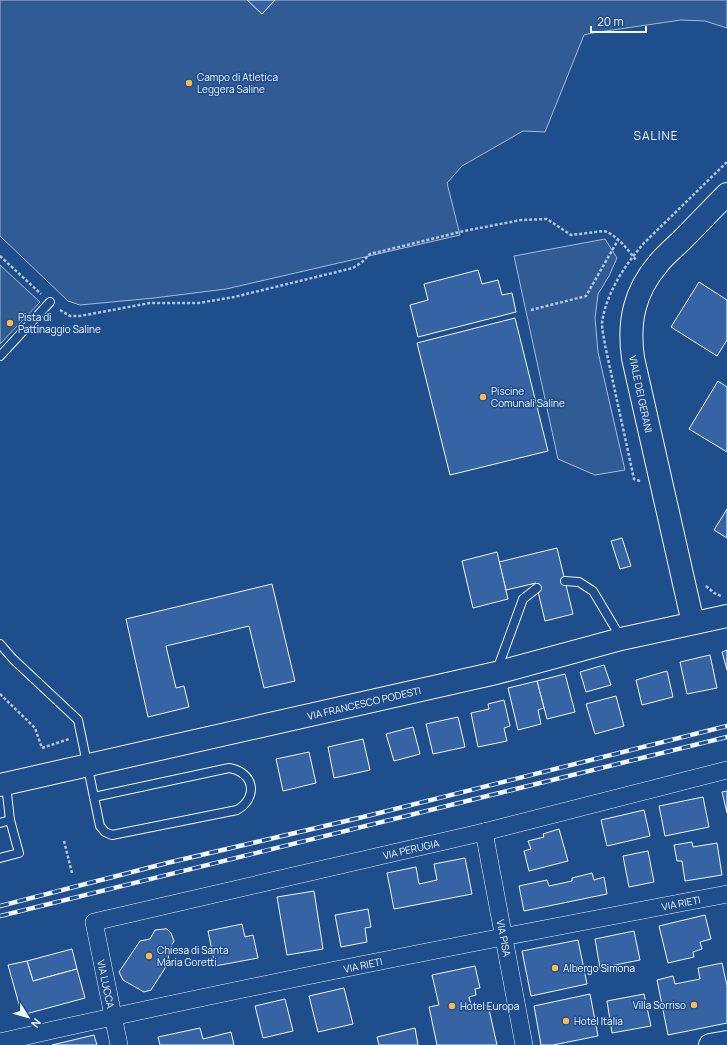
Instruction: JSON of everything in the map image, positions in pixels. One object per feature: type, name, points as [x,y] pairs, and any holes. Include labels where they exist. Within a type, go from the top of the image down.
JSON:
[{"type":"main road","name":"VIALE DEI GERANI","points":[[693,623],[633,358],[631,326],[634,309],[640,292],[649,275],[727,194]]},
{"type":"main road","name":"VIA FRANCESCO PODESTI","points":[[3,785],[496,673],[621,639],[727,616]]},
{"type":"main road","points":[[710,1045],[727,1042]]},
{"type":"street","name":"VIA PERUGIA","points":[[94,922],[484,832],[727,770]]},
{"type":"street","name":"VIA PISA","points":[[484,832],[524,1045]]},
{"type":"street","name":"VIA RIETI","points":[[0,1042],[395,958],[727,894]]},
{"type":"street","name":"VIA LUCCA","points":[[94,922],[119,1045]]},
{"type":"lane","points":[[0,356],[50,302]]},
{"type":"lane","points":[[565,581],[579,582],[593,591],[621,639]]},
{"type":"lane","points":[[496,673],[523,599],[538,588]]},
{"type":"lane","points":[[0,644],[13,659],[78,720],[100,826],[105,832],[112,835],[237,810],[247,803],[250,797],[251,784],[243,773],[237,769],[229,768],[94,797]]},
{"type":"lane","points":[[0,858],[19,853],[10,820],[3,785]]},
{"type":"lane","points":[[0,823],[10,820]]},
{"type":"path","points":[[0,256],[61,312],[70,316],[80,316],[150,303],[199,303],[234,297],[353,268],[370,254],[464,231],[521,220],[546,219],[571,235],[604,231],[610,232],[649,275]]},
{"type":"path","points":[[531,310],[586,296],[618,240]]},
{"type":"path","points":[[0,694],[35,728],[42,748],[81,736]]},
{"type":"path","points":[[64,841],[72,873]]},
{"type":"shaded area","name":"Campo di Atletica Leggera Saline","points":[[0,0],[727,0],[727,28],[705,21],[681,20],[584,35],[545,132],[523,131],[462,166],[447,183],[460,235],[226,289],[80,305],[68,301],[0,236]]},
{"type":"shaded area","points":[[605,239],[617,258],[609,276],[598,294],[595,318],[598,352],[625,470],[595,475],[558,459],[514,256]]},
{"type":"shaded area","name":"Pista di Pattinaggio Saline","points":[[0,265],[40,302],[0,344]]},
{"type":"building","points":[[247,0],[275,0],[262,14]]},
{"type":"building","points":[[478,270],[482,284],[498,280],[502,295],[512,293],[516,312],[418,337],[410,305],[428,300],[424,284]]},
{"type":"building","points":[[699,282],[727,300],[727,340],[717,356],[671,327]]},
{"type":"building","name":"Piscine Comunali Saline","points":[[515,318],[548,451],[450,475],[417,343]]},
{"type":"building","points":[[718,381],[727,387],[727,452],[689,429]]},
{"type":"building","points":[[727,509],[727,538],[714,530]]},
{"type":"building","points":[[622,538],[631,566],[620,569],[611,541]]},
{"type":"building","points":[[557,548],[573,614],[545,621],[536,583],[506,590],[499,562]]},
{"type":"building","points":[[497,552],[508,599],[473,608],[462,561]]},
{"type":"building","points":[[272,584],[295,681],[264,688],[249,626],[166,646],[176,688],[184,686],[189,707],[148,717],[126,619]]},
{"type":"building","points":[[727,650],[727,670],[722,652]]},
{"type":"building","points":[[710,655],[717,688],[687,694],[680,662]]},
{"type":"building","points":[[604,665],[611,685],[586,692],[580,672]]},
{"type":"building","points":[[667,671],[673,697],[642,705],[636,680]]},
{"type":"building","points":[[565,674],[575,712],[547,719],[537,681]]},
{"type":"building","points":[[537,681],[544,708],[538,710],[541,724],[518,730],[508,688]]},
{"type":"building","points":[[616,696],[624,726],[595,734],[586,704]]},
{"type":"building","points":[[504,700],[510,726],[504,728],[507,741],[478,747],[471,713],[489,709],[488,704]]},
{"type":"building","points":[[458,717],[465,747],[433,754],[426,724]]},
{"type":"building","points":[[413,727],[420,754],[394,761],[386,734]]},
{"type":"building","points":[[363,739],[370,770],[334,778],[328,747]]},
{"type":"building","points":[[309,752],[316,783],[283,791],[276,759]]},
{"type":"building","points":[[727,791],[727,813],[722,792]]},
{"type":"building","points":[[703,797],[709,827],[665,836],[659,806]]},
{"type":"building","points":[[644,810],[650,836],[607,846],[601,820]]},
{"type":"building","points":[[559,829],[568,861],[529,871],[524,851],[531,849],[528,841],[544,837],[543,834]]},
{"type":"building","points":[[692,842],[693,847],[717,843],[722,875],[685,881],[682,861],[677,861],[674,845]]},
{"type":"building","points":[[648,851],[654,882],[629,887],[623,856]]},
{"type":"building","points":[[465,858],[472,894],[394,909],[387,873],[416,867],[419,884],[437,880],[434,864]]},
{"type":"building","points":[[592,873],[594,880],[604,877],[607,894],[524,911],[519,886],[547,880],[549,886],[572,881],[572,878]]},
{"type":"building","points":[[314,891],[323,949],[287,955],[277,897]]},
{"type":"building","points":[[368,909],[371,927],[365,928],[367,942],[341,947],[335,915]]},
{"type":"building","points":[[705,915],[711,939],[700,942],[702,949],[693,952],[694,957],[668,963],[659,926]]},
{"type":"building","points":[[242,924],[245,937],[253,935],[258,958],[215,966],[208,931]]},
{"type":"building","name":"Chiesa di Santa Maria Goretti","points":[[167,929],[171,933],[174,941],[168,951],[169,962],[151,990],[144,992],[123,980],[119,972],[140,941],[150,939],[155,930]]},
{"type":"building","points":[[634,931],[640,960],[600,968],[595,939]]},
{"type":"building","name":"Albergo Simona","points":[[578,940],[587,984],[531,996],[522,951]]},
{"type":"building","points":[[72,949],[77,969],[33,981],[27,961]]},
{"type":"building","points":[[27,961],[33,981],[77,969],[85,998],[22,1015],[8,965]]},
{"type":"building","name":"Villa Sorriso","points":[[722,963],[727,986],[727,1023],[668,1035],[657,980],[673,976],[675,984],[700,979],[698,968]]},
{"type":"building","name":"Hotel Europa","points":[[475,966],[480,988],[475,989],[476,995],[469,997],[472,1008],[488,1005],[497,1045],[437,1045],[429,1007],[439,1005],[432,975]]},
{"type":"building","points":[[344,988],[353,1024],[318,1032],[309,996]]},
{"type":"building","name":"Hotel Italia","points":[[590,994],[598,1036],[553,1045],[541,1045],[534,1006]]},
{"type":"building","points":[[644,994],[651,1026],[612,1033],[607,1001]]},
{"type":"building","points":[[285,999],[293,1031],[263,1038],[255,1006]]},
{"type":"building","points":[[200,1028],[203,1039],[231,1032],[234,1045],[160,1045],[158,1037]]},
{"type":"building","points":[[415,1028],[418,1045],[379,1045],[377,1037]]},
{"type":"building","points":[[94,1035],[97,1045],[52,1045]]},
{"type":"railway","points":[[0,906],[167,863],[363,817],[727,726]]},
{"type":"railway","points":[[0,916],[727,737]]},
{"type":"place","name":"Campo di Atletica Leggera Saline","points":[[189,83]]},
{"type":"place","name":"Pista di Pattinaggio Saline","points":[[10,323]]},
{"type":"place","name":"Piscine Comunali Saline","points":[[483,397]]},
{"type":"place","name":"Chiesa di Santa Maria Goretti","points":[[149,956]]},
{"type":"place","name":"Albergo Simona","points":[[555,968]]},
{"type":"place","name":"Villa Sorriso","points":[[694,1005]]},
{"type":"place","name":"Hotel Europa","points":[[452,1006]]},
{"type":"place","name":"Hotel Italia","points":[[566,1021]]},
{"type":"district","name":"SALINE","points":[[656,136]]}]
